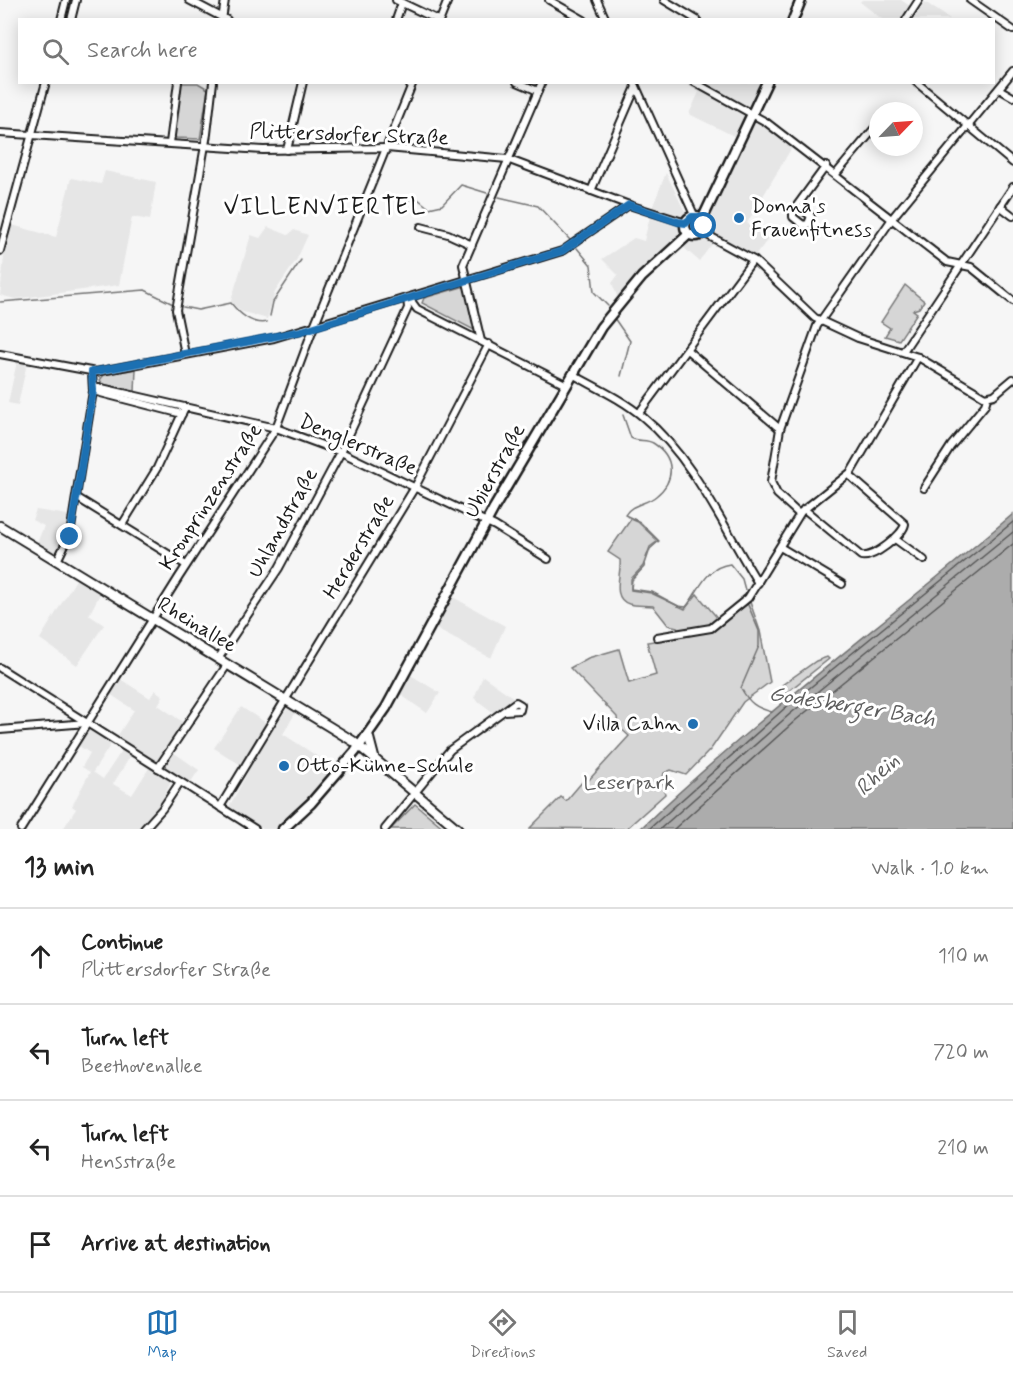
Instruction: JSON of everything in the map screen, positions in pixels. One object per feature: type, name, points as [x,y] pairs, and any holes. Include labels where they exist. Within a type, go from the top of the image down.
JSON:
[{"type":"main road","points":[[794,18],[801,0]]},
{"type":"main road","points":[[698,219],[704,226],[702,232],[694,236],[689,234],[686,223],[698,219],[753,114],[765,84]]},
{"type":"main road","name":"Ubierstraße","points":[[283,829],[311,803],[360,746],[392,697],[487,521],[565,384],[601,327],[628,292],[653,265],[689,234]]},
{"type":"street","points":[[62,18],[66,0]]},
{"type":"street","points":[[71,18],[76,0]]},
{"type":"street","points":[[189,0],[222,18]]},
{"type":"street","points":[[224,18],[225,0]]},
{"type":"street","points":[[440,18],[448,0]]},
{"type":"street","points":[[549,0],[573,17]]},
{"type":"street","points":[[597,0],[605,18]]},
{"type":"street","points":[[664,0],[694,18]]},
{"type":"street","points":[[907,18],[919,0]]},
{"type":"street","points":[[970,0],[1013,30]]},
{"type":"street","points":[[396,18],[399,2],[435,18]]},
{"type":"street","points":[[849,475],[905,524],[896,539],[874,555],[864,557],[802,512],[772,486],[780,429],[820,321],[892,219],[1013,71]]},
{"type":"street","points":[[0,250],[45,84]]},
{"type":"street","points":[[170,143],[178,84]]},
{"type":"street","points":[[185,354],[176,310],[205,147],[213,84]]},
{"type":"street","points":[[287,150],[303,84]]},
{"type":"street","name":"Kronprinzenstraße","points":[[21,829],[186,565],[276,428],[314,326],[412,84]]},
{"type":"street","points":[[522,84],[538,91]]},
{"type":"street","points":[[481,340],[463,265],[541,84]]},
{"type":"street","points":[[698,84],[753,114],[826,166],[947,262],[974,269],[1013,301]]},
{"type":"street","points":[[918,84],[1013,163]]},
{"type":"street","points":[[591,191],[635,85]]},
{"type":"street","points":[[635,85],[698,219]]},
{"type":"street","points":[[999,89],[1013,97]]},
{"type":"street","name":"Plittersdorfer Straße","points":[[0,133],[205,147],[287,150],[387,148],[507,159],[629,205],[686,223]]},
{"type":"street","points":[[836,174],[869,135]]},
{"type":"street","points":[[797,206],[826,166]]},
{"type":"street","points":[[904,350],[1013,187]]},
{"type":"street","points":[[0,354],[92,372],[274,338],[565,249],[629,205]]},
{"type":"street","points":[[1000,206],[1013,216]]},
{"type":"street","points":[[421,227],[448,234],[472,245]]},
{"type":"street","points":[[702,232],[753,260],[820,321],[858,338],[904,350],[987,398]]},
{"type":"street","points":[[639,413],[753,260]]},
{"type":"street","points":[[408,298],[411,308],[481,340],[565,384]]},
{"type":"street","name":"Uhlandstraße","points":[[218,659],[279,568],[341,452],[411,308]]},
{"type":"street","name":"Herderstraße","points":[[220,807],[415,487],[489,344]]},
{"type":"street","points":[[687,350],[780,429]]},
{"type":"street","points":[[657,638],[711,628],[741,604],[758,583],[802,512],[849,475],[918,357]]},
{"type":"street","points":[[57,561],[70,537],[93,388],[92,372]]},
{"type":"street","points":[[571,374],[639,413],[685,466],[758,583]]},
{"type":"street","points":[[924,488],[955,442],[985,405],[987,398],[1012,383]]},
{"type":"street","name":"Denglerstraße","points":[[93,388],[184,411],[276,428],[341,452],[487,521],[548,559]]},
{"type":"street","points":[[122,525],[157,468],[184,411]]},
{"type":"street","points":[[76,497],[186,565]]},
{"type":"street","name":"Rheinallee","points":[[0,526],[360,746],[458,829]]},
{"type":"street","points":[[896,539],[924,560]]},
{"type":"street","points":[[780,547],[842,584]]},
{"type":"street","points":[[158,768],[227,665]]},
{"type":"street","points":[[0,668],[255,829]]},
{"type":"street","points":[[385,829],[417,794],[450,750],[504,711]]},
{"type":"street","points":[[0,730],[88,723]]},
{"type":"street","points":[[368,734],[374,758]]},
{"type":"street","points":[[144,829],[162,809],[180,782]]},
{"type":"shaded area","points":[[862,0],[901,0],[910,6],[902,18],[881,18],[860,2]]},
{"type":"shaded area","points":[[925,2],[949,18],[914,18]]},
{"type":"shaded area","points":[[690,84],[763,84],[751,115],[794,144],[747,223],[769,238],[751,261],[713,243],[699,261],[683,247],[624,303],[617,296],[612,283],[618,275],[602,259],[634,238],[644,241],[652,208],[666,173],[685,212],[701,212],[738,138],[689,114],[699,92],[689,86]]},
{"type":"shaded area","points":[[105,171],[156,182],[150,220],[132,217],[119,285],[15,299],[0,295],[4,257],[12,225],[56,237],[71,178],[101,184]]},
{"type":"shaded area","points":[[268,227],[288,235],[294,230],[308,235],[297,259],[275,292],[267,319],[240,311],[231,301],[251,235],[260,238]]},
{"type":"shaded area","points":[[17,361],[27,363],[18,405],[8,403]]},
{"type":"shaded area","points":[[36,510],[68,515],[65,537],[56,553],[37,543],[44,526],[32,520]]},
{"type":"shaded area","points":[[77,578],[100,594],[89,615],[104,625],[77,665],[40,639]]},
{"type":"shaded area","points":[[451,596],[505,626],[491,658],[434,628]]},
{"type":"shaded area","points":[[409,674],[440,693],[427,713],[398,693]]},
{"type":"shaded area","points":[[483,676],[514,698],[494,713],[474,698]]},
{"type":"shaded area","points":[[117,677],[150,698],[155,690],[163,696],[158,705],[187,725],[170,750],[199,770],[188,786],[133,752],[113,784],[132,795],[149,768],[171,782],[157,810],[138,829],[63,829],[76,809],[72,806],[90,772],[82,767],[90,753],[77,745],[87,729],[111,744],[93,772],[103,779],[124,747],[115,740],[134,710],[107,692]]},
{"type":"shaded area","name":"Otto-Kühne-Schule","points":[[241,707],[274,728],[287,709],[296,712],[283,734],[323,760],[320,763],[331,773],[309,800],[278,829],[263,829],[229,807],[249,770],[214,748]]},
{"type":"green space","points":[[181,84],[200,84],[208,89],[200,139],[176,138],[174,135]]},
{"type":"green space","points":[[905,285],[924,301],[919,308],[913,310],[917,313],[899,340],[885,336],[890,328],[881,322]]},
{"type":"green space","points":[[466,287],[474,330],[422,303],[424,298]]},
{"type":"green space","points":[[136,369],[135,392],[103,384],[100,380],[104,375]]},
{"type":"green space","points":[[631,519],[638,522],[658,541],[650,547],[643,566],[631,579],[631,590],[651,593],[685,609],[697,594],[720,621],[709,628],[678,632],[677,627],[668,625],[653,606],[632,605],[623,601],[618,591],[620,560],[608,552]]},
{"type":"green space","name":"Leserpark","points":[[750,602],[760,631],[770,682],[743,702],[711,749],[686,775],[671,770],[664,773],[662,782],[665,794],[626,829],[530,828],[561,797],[566,801],[583,781],[586,783],[629,736],[618,726],[617,717],[570,668],[588,658],[619,649],[629,683],[656,675],[647,642],[709,632]]},
{"type":"green space","points":[[827,657],[829,659],[786,693],[782,685],[816,661]]},
{"type":"green space","points":[[415,804],[445,829],[391,829]]},
{"type":"water","name":"Rhein","points":[[1013,514],[1013,829],[640,829],[777,708]]},
{"type":"waterway","name":"Godesberger Bach","points":[[399,207],[407,201],[418,199],[429,208],[442,205],[461,185],[487,193]]},
{"type":"waterway","name":"Godesberger Bach","points":[[499,197],[538,206],[570,240]]},
{"type":"waterway","name":"Godesberger Bach","points":[[577,248],[591,265],[594,292],[608,306]]},
{"type":"waterway","name":"Godesberger Bach","points":[[270,316],[273,302],[301,260]]},
{"type":"waterway","name":"Godesberger Bach","points":[[0,302],[145,290],[173,304]]},
{"type":"waterway","name":"Godesberger Bach","points":[[183,307],[198,310],[231,303],[251,320],[267,322]]},
{"type":"waterway","name":"Godesberger Bach","points":[[614,318],[630,341],[621,376]]},
{"type":"waterway","name":"Godesberger Bach","points":[[623,415],[631,438],[653,443],[666,455],[670,469],[670,476],[663,490],[625,515],[640,522],[659,541],[650,549],[644,567],[632,580],[631,589],[652,592],[678,606],[686,607],[709,574],[715,569],[730,564],[742,579],[745,590]]},
{"type":"waterway","name":"Godesberger Bach","points":[[748,605],[759,631],[759,646],[741,688],[754,704],[772,712]]},
{"type":"place","name":"Donna's Frauenfitness","points":[[739,218]]},
{"type":"place","name":"Villa Cahn","points":[[693,724]]},
{"type":"place","name":"Otto-Kühne-Schule","points":[[284,766]]},
{"type":"district","name":"VILLENVIERTEL","points":[[325,207]]},
{"type":"route","points":[[70,537],[93,391],[92,372],[302,331],[562,251],[629,205],[678,222],[686,223],[692,217],[698,217],[704,226]]}]
